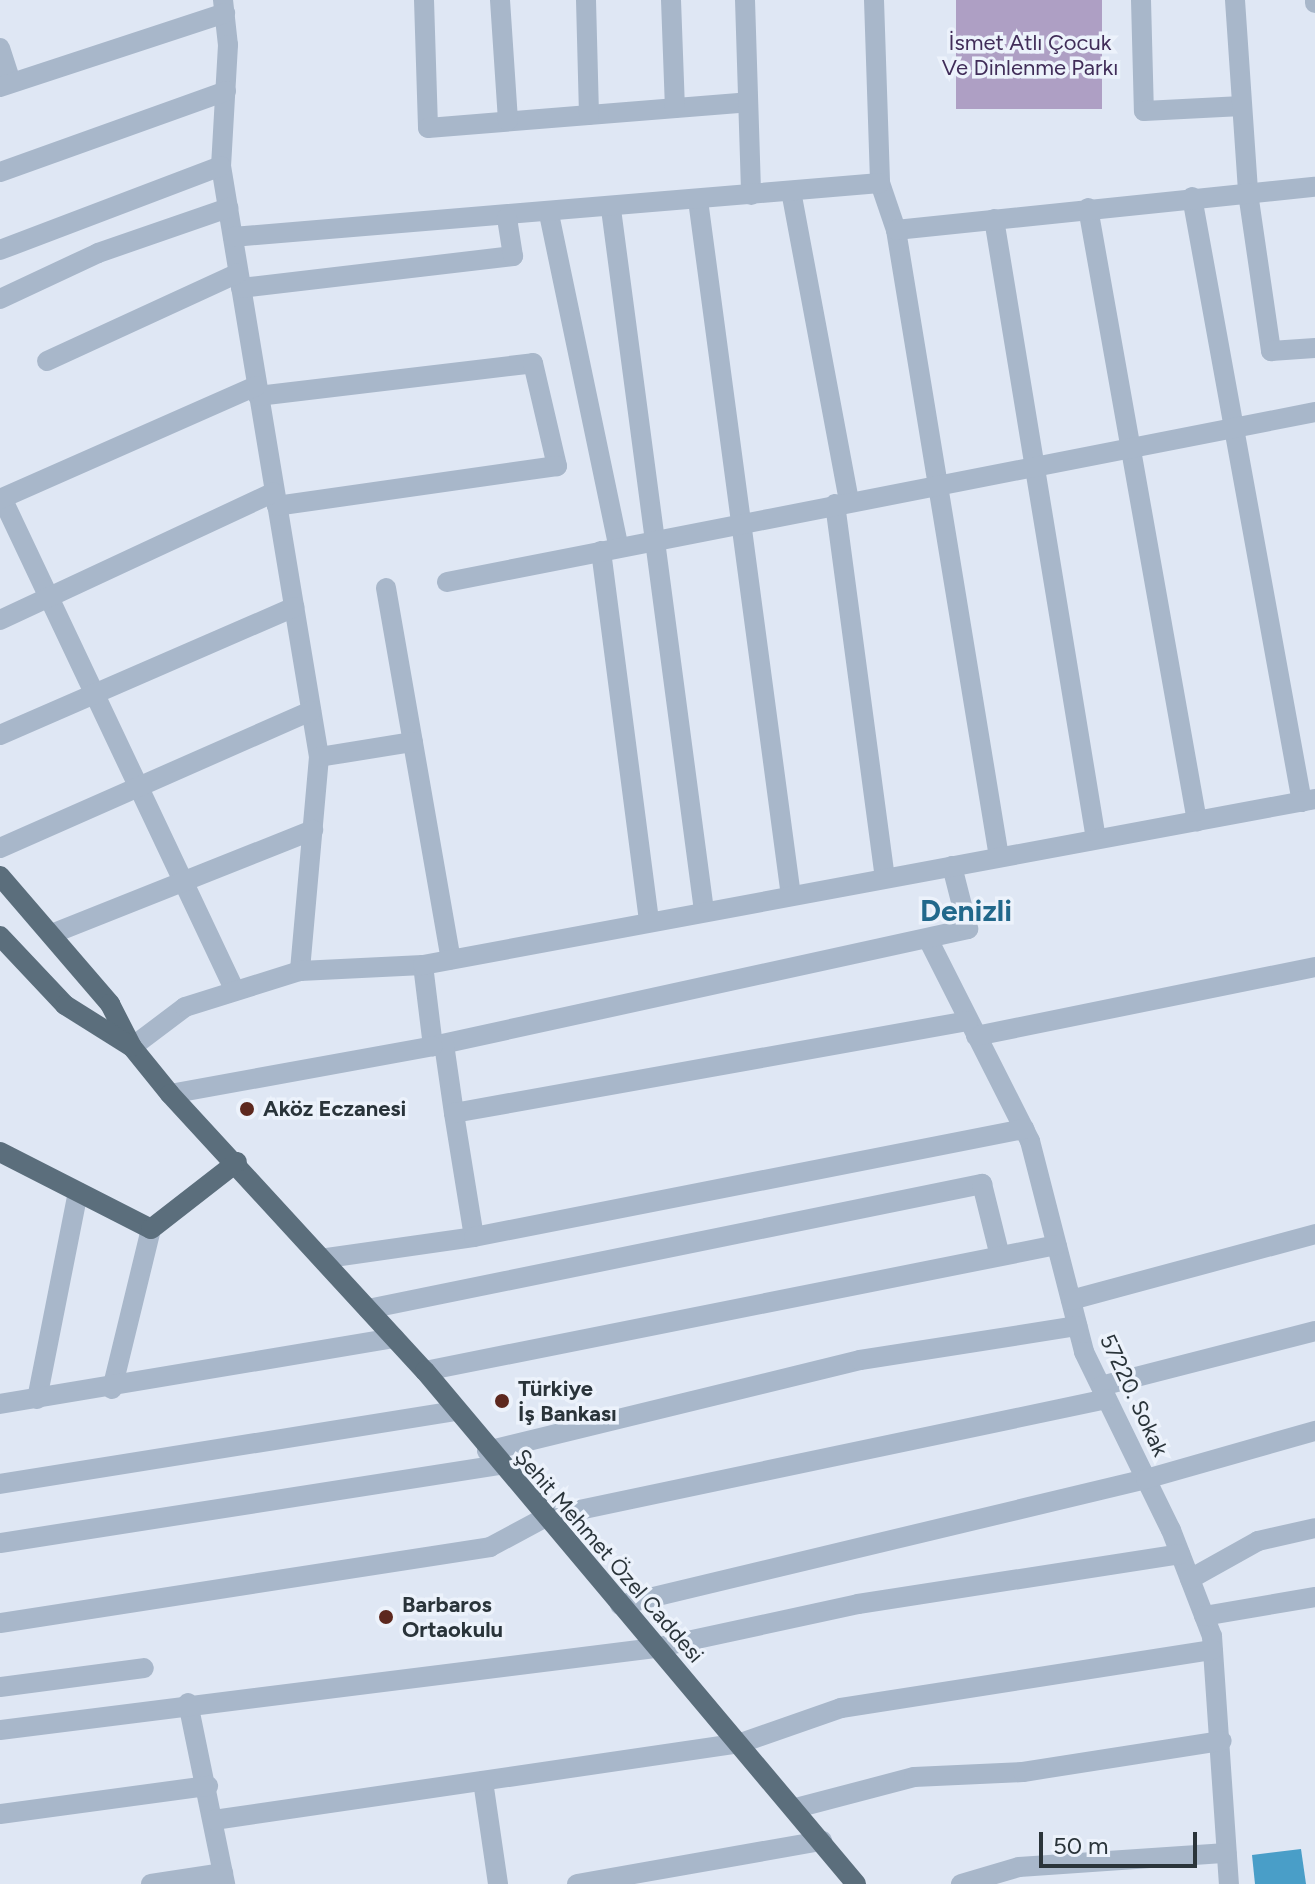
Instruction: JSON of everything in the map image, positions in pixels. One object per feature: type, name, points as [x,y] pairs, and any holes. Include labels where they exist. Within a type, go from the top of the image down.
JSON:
[{"type":"main road","points":[[0,876],[54,933],[110,1004],[132,1047]]},
{"type":"main road","points":[[0,936],[65,1005],[132,1047]]},
{"type":"main road","name":"Şehit Mehmet Özel Caddesi","points":[[132,1047],[170,1094],[327,1258],[368,1309],[425,1371],[494,1458],[655,1648],[741,1743],[856,1884]]},
{"type":"main road","points":[[0,1152],[151,1229],[237,1162]]},
{"type":"street","points":[[424,0],[428,128],[748,102]]},
{"type":"street","points":[[500,0],[508,121]]},
{"type":"street","points":[[586,0],[589,115]]},
{"type":"street","points":[[671,0],[675,108]]},
{"type":"street","points":[[745,0],[751,195]]},
{"type":"street","points":[[874,0],[880,183],[896,230],[933,484],[999,857]]},
{"type":"street","points":[[1141,0],[1144,111],[1242,106]]},
{"type":"street","points":[[1235,0],[1248,193],[1271,351],[1315,348]]},
{"type":"street","points":[[0,48],[6,85],[224,6],[226,91],[221,166],[319,757],[300,971]]},
{"type":"street","points":[[0,172],[226,91]]},
{"type":"street","points":[[0,250],[221,166]]},
{"type":"street","points":[[233,237],[611,209],[880,183]]},
{"type":"street","points":[[896,230],[1192,197],[1315,187]]},
{"type":"street","points":[[791,191],[842,503],[885,878]]},
{"type":"street","points":[[132,1047],[185,1007],[300,971],[423,965],[1308,800],[1192,197]]},
{"type":"street","points":[[698,200],[745,522],[791,896]]},
{"type":"street","points":[[0,299],[98,253],[228,208]]},
{"type":"street","points":[[1088,208],[1128,447],[1197,821]]},
{"type":"street","points":[[611,209],[659,540],[704,911]]},
{"type":"street","points":[[549,214],[610,550],[649,922]]},
{"type":"street","points":[[47,361],[240,280],[513,256],[507,217]]},
{"type":"street","points":[[994,219],[1032,465],[1096,839]]},
{"type":"street","points":[[0,620],[50,596],[275,499],[557,466],[533,363],[257,391],[1,499],[50,596],[185,877],[235,991]]},
{"type":"street","points":[[447,582],[933,484],[1315,412]]},
{"type":"street","points":[[386,588],[451,959]]},
{"type":"street","points":[[0,735],[294,607]]},
{"type":"street","points":[[0,848],[311,711]]},
{"type":"street","points":[[319,757],[413,742]]},
{"type":"street","points":[[54,933],[185,877],[313,830]]},
{"type":"street","points":[[170,1094],[438,1045],[929,941],[968,929],[952,866]]},
{"type":"street","name":"57220. Sokak","points":[[929,941],[1024,1129],[1077,1326],[1104,1392],[1180,1554],[1204,1616],[1213,1650],[1222,1741],[1229,1884]]},
{"type":"street","points":[[423,965],[454,1113],[474,1237]]},
{"type":"street","points":[[454,1113],[972,1028],[1315,967]]},
{"type":"street","points":[[327,1258],[474,1237],[1024,1129]]},
{"type":"street","points":[[368,1309],[982,1184],[1000,1256]]},
{"type":"street","points":[[37,1399],[78,1192]]},
{"type":"street","points":[[112,1389],[151,1229]]},
{"type":"street","points":[[1071,1300],[1315,1234]]},
{"type":"street","points":[[425,1371],[1057,1245]]},
{"type":"street","points":[[0,1543],[494,1458],[860,1360],[1077,1326]]},
{"type":"street","points":[[0,1623],[490,1547],[546,1517],[1104,1392],[1315,1331]]},
{"type":"street","points":[[0,1404],[112,1389],[395,1338]]},
{"type":"street","points":[[0,1484],[456,1411]]},
{"type":"street","points":[[620,1605],[1146,1479],[1315,1431]]},
{"type":"street","points":[[1190,1579],[1258,1541],[1315,1528]]},
{"type":"street","points":[[0,1730],[188,1703],[655,1648],[858,1604],[1180,1554]]},
{"type":"street","points":[[1204,1616],[1315,1597]]},
{"type":"street","points":[[214,1820],[741,1743],[841,1708],[1213,1650]]},
{"type":"street","points":[[0,1687],[144,1668]]},
{"type":"street","points":[[151,1884],[224,1878],[208,1786],[188,1703]]},
{"type":"street","points":[[796,1808],[914,1777],[1023,1772],[1222,1741]]},
{"type":"street","points":[[483,1781],[498,1884]]},
{"type":"street","points":[[0,1814],[208,1786]]},
{"type":"street","points":[[577,1884],[822,1841]]},
{"type":"street","points":[[961,1884],[1019,1867],[1227,1853]]},
{"type":"green space","name":"İsmet Atlı Çocuk Ve Dinlenme Parkı","points":[[956,0],[1102,0],[1102,109],[956,109]]},
{"type":"building","points":[[1301,1849],[1306,1884],[1255,1884],[1252,1855]]},
{"type":"place","name":"Aköz Eczanesi","points":[[247,1109]]},
{"type":"place","name":"Türkiye İş Bankası","points":[[502,1401]]},
{"type":"place","name":"Barbaros Ortaokulu","points":[[386,1617]]},
{"type":"district","name":"Denizli","points":[[966,911]]}]
